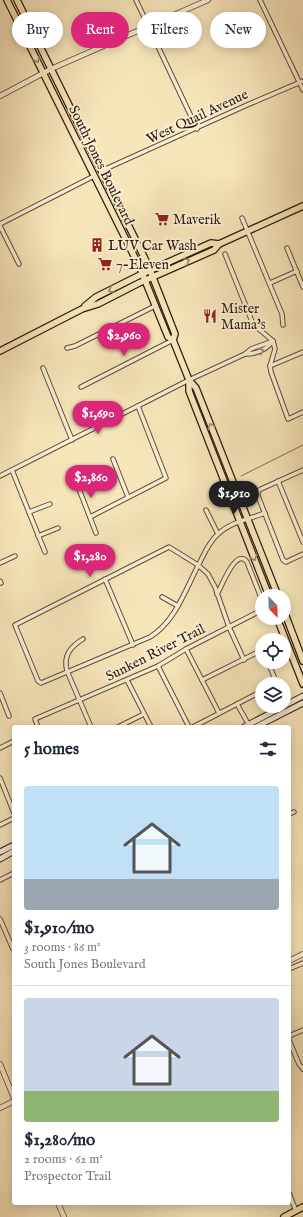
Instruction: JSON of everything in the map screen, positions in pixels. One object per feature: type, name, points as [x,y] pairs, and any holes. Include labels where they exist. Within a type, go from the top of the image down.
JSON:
[{"type":"main road","name":"South Jones Boulevard","points":[[7,0],[142,274],[168,337],[173,340],[189,380],[196,388],[275,589]]},
{"type":"main road","name":"South Jones Boulevard","points":[[17,0],[151,270],[175,334],[173,340]]},
{"type":"main road","points":[[0,350],[82,309],[98,304],[153,277],[214,250],[219,244],[303,206]]},
{"type":"main road","points":[[82,309],[96,297],[142,274],[211,243],[219,244]]},
{"type":"main road","name":"South Jones Boulevard","points":[[189,380],[189,391],[266,589]]},
{"type":"main road","points":[[209,443],[215,447],[224,460]]},
{"type":"main road","points":[[280,625],[303,684]]},
{"type":"main road","points":[[289,625],[303,661]]},
{"type":"main road","points":[[249,725],[303,696]]},
{"type":"main road","points":[[260,725],[303,703]]},
{"type":"main road","points":[[0,852],[12,846]]},
{"type":"main road","points":[[0,858],[12,852]]},
{"type":"main road","points":[[284,1217],[303,1207]]},
{"type":"street","points":[[136,0],[142,12]]},
{"type":"street","points":[[182,12],[208,0]]},
{"type":"street","points":[[260,0],[301,82],[303,90]]},
{"type":"street","points":[[0,96],[51,69],[137,32]]},
{"type":"street","points":[[159,48],[197,128]]},
{"type":"street","name":"West Quail Avenue","points":[[101,171],[301,82]]},
{"type":"street","points":[[18,264],[0,224],[94,176]]},
{"type":"street","points":[[242,218],[282,314],[283,325]]},
{"type":"street","points":[[287,248],[303,287]]},
{"type":"street","points":[[226,254],[253,324],[267,334],[273,341],[275,349],[270,366],[271,372],[288,419],[303,412]]},
{"type":"street","points":[[270,283],[296,271]]},
{"type":"street","points":[[67,348],[75,346],[155,306]]},
{"type":"street","points":[[81,387],[173,340]]},
{"type":"street","points":[[0,476],[189,380],[245,354],[251,348],[273,341]]},
{"type":"street","points":[[270,366],[303,352]]},
{"type":"street","points":[[43,368],[72,440]]},
{"type":"street","points":[[90,517],[166,478],[138,406]]},
{"type":"street","points":[[113,459],[128,497]]},
{"type":"street","points":[[12,470],[45,552]]},
{"type":"street","points":[[72,471],[96,533]]},
{"type":"street","points":[[302,472],[278,481],[258,491],[258,496],[283,560],[286,562],[303,554]]},
{"type":"street","points":[[278,481],[303,542]]},
{"type":"street","points":[[29,512],[50,504]]},
{"type":"street","points":[[206,510],[218,534]]},
{"type":"street","points":[[244,660],[208,574],[198,565],[169,547],[18,623],[16,626],[37,678],[41,683],[133,645],[159,632],[170,621],[178,606],[198,565],[207,548],[218,534],[247,518],[265,513]]},
{"type":"street","points":[[38,536],[58,528]]},
{"type":"street","points":[[0,563],[15,556]]},
{"type":"street","points":[[217,594],[236,560],[241,558],[246,560],[258,589]]},
{"type":"street","points":[[105,579],[133,645]]},
{"type":"street","points":[[162,597],[178,606]]},
{"type":"street","name":"Sunken River Trail","points":[[37,725],[35,719],[158,666],[186,649],[255,614]]},
{"type":"street","points":[[83,639],[76,643],[69,651],[66,661],[68,671],[90,725]]},
{"type":"street","points":[[186,649],[219,713]]},
{"type":"street","points":[[202,680],[255,654]]},
{"type":"street","points":[[158,666],[188,725]]},
{"type":"street","points":[[127,680],[150,725]]},
{"type":"street","points":[[0,693],[1,700],[9,716]]},
{"type":"street","points":[[197,725],[255,695]]},
{"type":"street","points":[[237,704],[247,725]]},
{"type":"street","points":[[122,725],[144,714]]},
{"type":"street","points":[[0,748],[12,742]]},
{"type":"street","points":[[0,778],[12,808]]},
{"type":"street","points":[[0,825],[12,819]]},
{"type":"street","points":[[0,880],[12,874]]},
{"type":"street","points":[[0,919],[12,945]]},
{"type":"street","points":[[291,960],[303,954]]},
{"type":"street","points":[[291,968],[303,963]]},
{"type":"street","points":[[291,1035],[303,1030]]},
{"type":"street","points":[[291,1045],[298,1064],[303,1069]]},
{"type":"street","points":[[0,1064],[12,1093]]},
{"type":"street","points":[[0,1108],[12,1102]]},
{"type":"street","points":[[291,1199],[296,1210]]},
{"type":"street","points":[[59,1205],[64,1217]]},
{"type":"waterway","points":[[241,476],[303,445]]},
{"type":"place","name":"Maverik","points":[[162,219]]},
{"type":"place","name":"LUV Car Wash","points":[[97,245]]},
{"type":"place","name":"7-Eleven","points":[[105,264]]},
{"type":"place","name":"Mister Mama's","points":[[210,316]]}]
